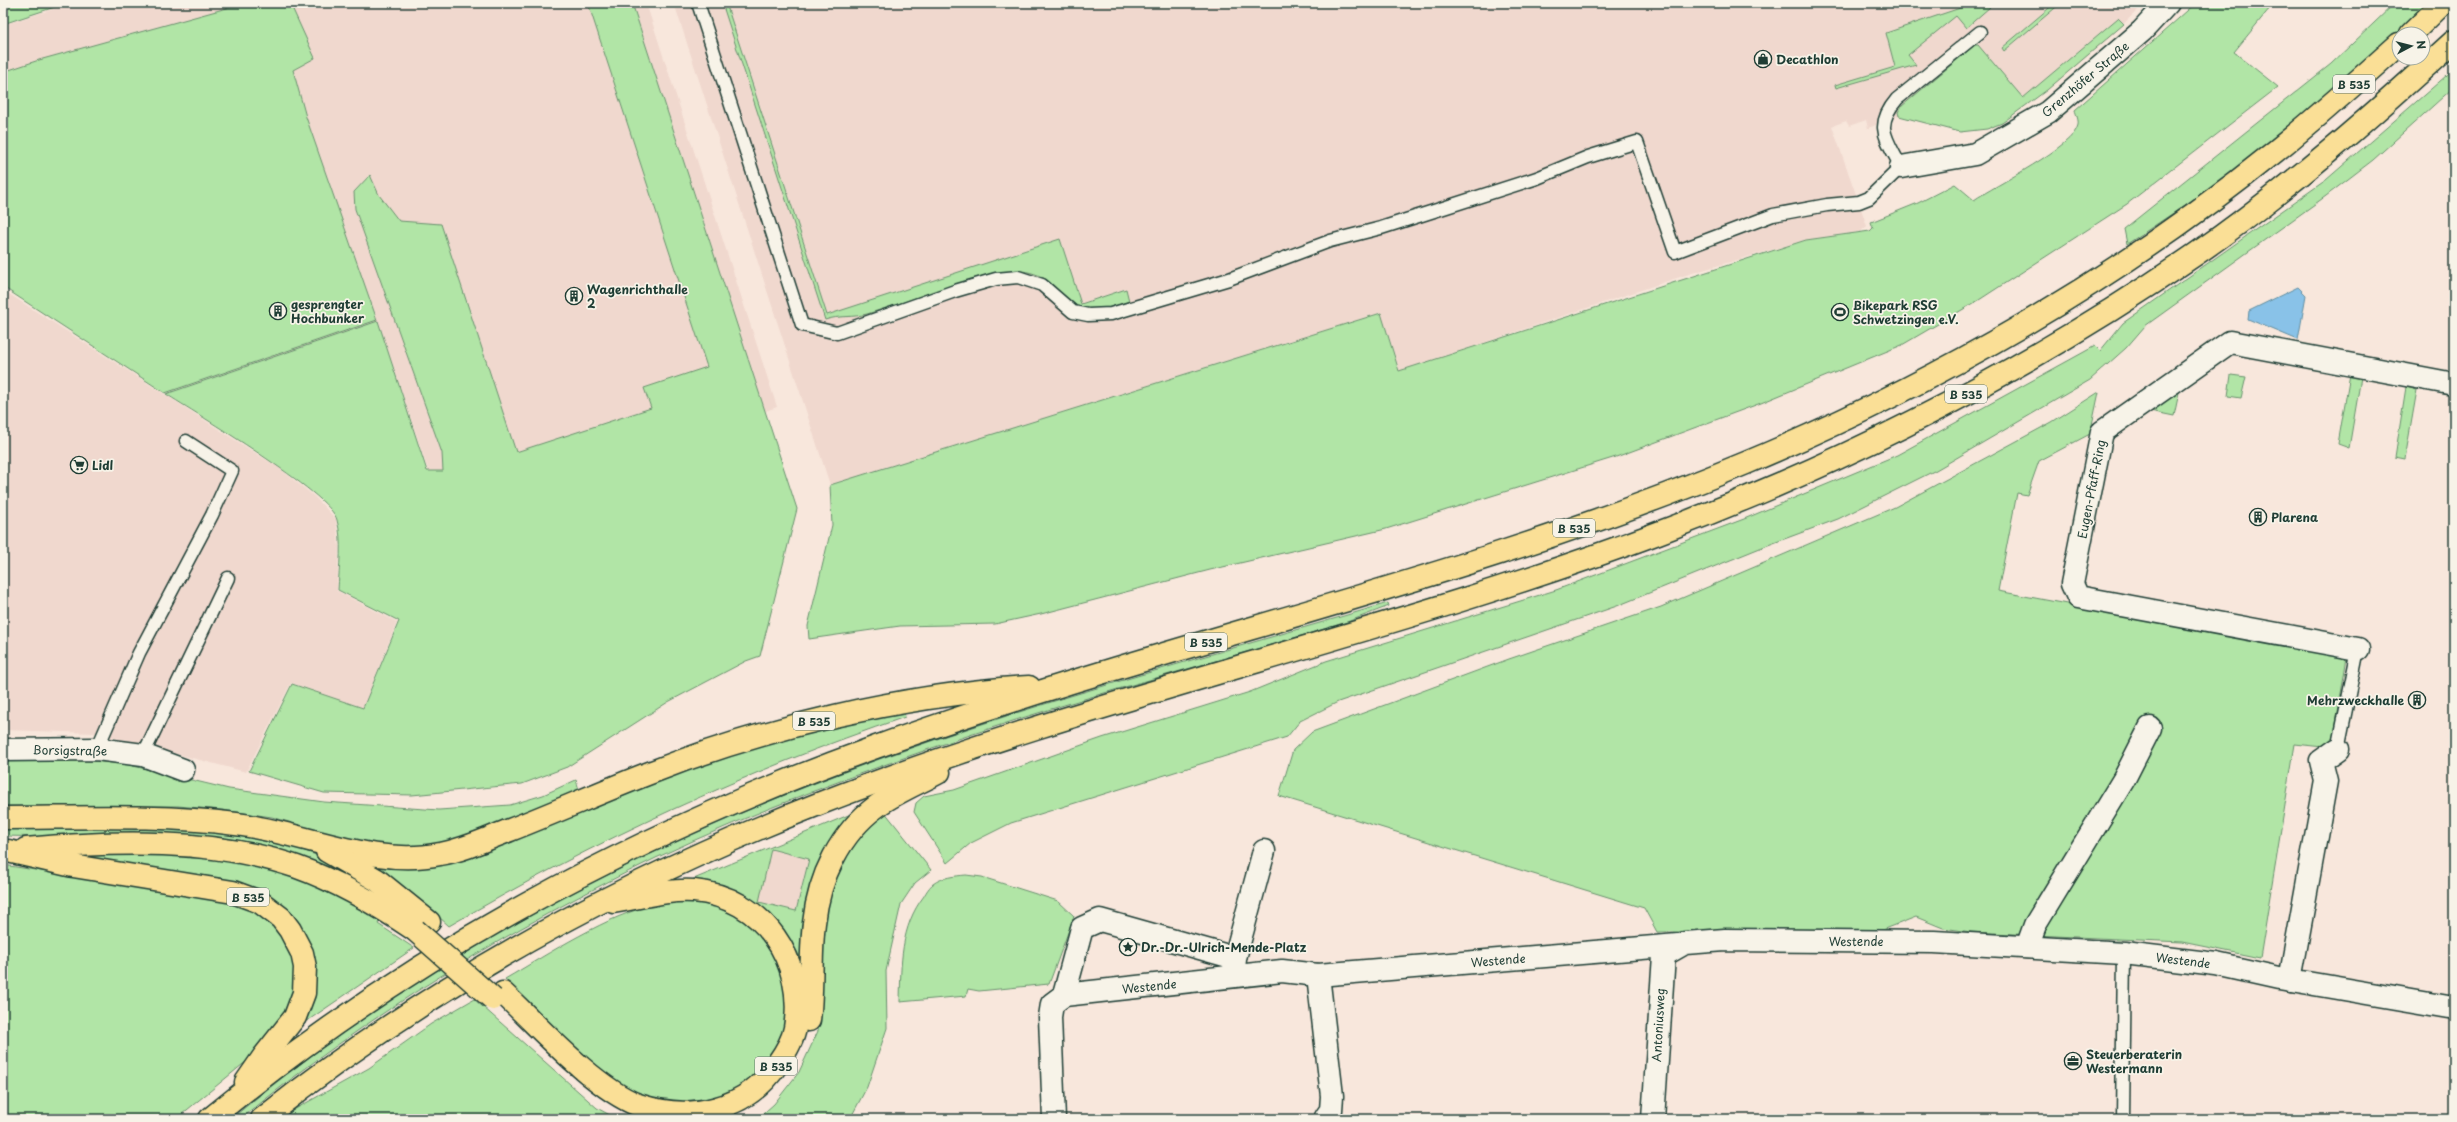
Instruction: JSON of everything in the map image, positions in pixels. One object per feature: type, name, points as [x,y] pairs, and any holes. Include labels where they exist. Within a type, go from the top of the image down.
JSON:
[{"type":"highway","points":[[2420,26],[2444,3]]},
{"type":"highway","name":"B 535","points":[[262,1119],[311,1080],[429,999],[499,957],[596,904],[691,857],[813,806],[991,743],[1558,568],[1731,505],[1874,442],[2036,355],[2199,252],[2279,192],[2414,78],[2454,41]]},
{"type":"highway","name":"B 535","points":[[210,1119],[237,1097],[354,1010],[414,970],[484,927],[611,858],[733,802],[881,745],[1060,685],[1381,590],[1534,542],[1680,490],[1832,426],[1975,351],[2121,264],[2276,151],[2391,51]]},
{"type":"highway","name":"B 535","points":[[3,818],[198,820],[268,830],[309,841],[398,857],[423,857],[442,854],[522,825],[648,773],[758,736],[872,709],[983,690],[1060,685]]},
{"type":"highway","name":"B 535","points":[[732,1119],[758,1104],[771,1093],[794,1066],[800,1053],[809,1020],[813,923],[817,902],[826,873],[844,839],[855,824],[878,805],[991,743]]},
{"type":"highway","name":"B 535","points":[[309,841],[377,880],[422,926],[498,996],[597,1096],[613,1108],[636,1119]]},
{"type":"highway","name":"B 535","points":[[6,851],[78,844],[202,848],[260,856],[297,867],[330,881],[422,926]]},
{"type":"highway","name":"B 535","points":[[6,851],[73,866],[233,892],[260,902],[281,918],[290,930],[302,953],[305,967],[304,993],[295,1017],[264,1056],[237,1097]]},
{"type":"highway","name":"B 535","points":[[498,996],[617,1095],[638,1105],[680,1115],[705,1114],[730,1107],[755,1090],[772,1072],[786,1050],[795,1030],[797,1008],[795,981],[788,958],[765,923],[750,910],[728,900],[693,891],[675,892],[596,904]]},
{"type":"street","name":"Grenzhöfer Straße","points":[[1900,167],[1975,154],[2048,112],[2142,31],[2168,3]]},
{"type":"street","name":"Eugen-Pfaff-Ring","points":[[2358,649],[2078,597],[2072,584],[2102,432],[2230,342],[2454,384]]},
{"type":"street","points":[[2027,947],[2035,925],[2124,779],[2150,728]]},
{"type":"street","name":"Borsigstraße","points":[[3,750],[97,749],[143,755],[183,770]]},
{"type":"street","points":[[2290,980],[2326,781],[2321,761],[2338,749]]},
{"type":"street","points":[[1235,967],[1264,851]]},
{"type":"street","name":"Westende","points":[[1064,995],[1082,928],[1100,920],[1235,967]]},
{"type":"street","name":"Westende","points":[[1054,1119],[1050,1017],[1052,1004],[1064,995],[1235,967],[1318,976],[1725,940],[1926,942],[2124,953],[2216,964],[2290,980],[2454,1008]]},
{"type":"street","name":"Antoniusweg","points":[[1653,1119],[1661,976],[1664,956],[1682,944]]},
{"type":"street","points":[[1318,976],[1332,1096],[1331,1110],[1325,1118]]},
{"type":"lane","points":[[698,3],[802,325],[837,333],[996,279],[1018,277],[1042,285],[1073,312],[1088,315],[1111,314],[1229,279],[1330,241],[1381,228],[1523,182],[1588,157],[1637,142],[1675,252],[1773,215],[1826,205],[1859,202],[1869,198],[1900,167],[1884,134],[1883,122],[1886,112],[1897,99],[1980,32]]},
{"type":"lane","points":[[97,749],[139,653],[212,515],[232,471],[186,441]]},
{"type":"lane","points":[[143,755],[228,578]]},
{"type":"lane","points":[[2338,749],[2358,649]]},
{"type":"lane","points":[[2122,1119],[2124,953]]},
{"type":"shaded area","points":[[72,3],[646,3],[777,407],[446,523],[378,322],[165,393],[3,283],[3,25]]},
{"type":"shaded area","points":[[674,3],[2145,3],[2107,40],[2047,90],[2002,123],[1987,129],[1960,132],[1899,116],[1868,128],[1866,120],[1849,126],[1846,121],[1832,126],[1867,226],[1860,232],[1806,240],[1689,274],[1400,371],[1380,313],[830,485]]},
{"type":"shaded area","points":[[3,290],[279,468],[314,496],[336,519],[339,547],[337,591],[397,622],[363,708],[291,683],[246,772],[96,733],[3,730]]},
{"type":"shaded area","points":[[771,849],[809,859],[796,911],[758,902]]},
{"type":"green space","points":[[3,3],[67,3],[3,24]]},
{"type":"green space","points":[[245,3],[290,3],[315,58],[293,70],[306,117],[377,320],[165,393],[3,287],[3,72],[39,60]]},
{"type":"green space","points":[[588,3],[632,3],[797,509],[760,656],[746,661],[668,702],[567,767],[522,784],[412,795],[324,793],[249,771],[292,684],[363,708],[399,621],[338,590],[340,537],[337,520],[329,508],[288,473],[166,394],[378,321],[427,471],[443,471],[442,453],[355,209],[354,192],[370,175],[379,195],[399,221],[441,224],[516,452],[651,408],[644,388],[707,367]]},
{"type":"green space","points":[[722,3],[726,3],[827,315],[1060,239],[1081,304],[1126,289],[1129,301],[1105,308],[1088,309],[1076,306],[1050,282],[1038,275],[1022,271],[1013,271],[956,285],[867,314],[825,320]]},
{"type":"green space","points":[[1975,3],[1986,3],[1990,7],[1966,28],[1956,16],[1908,55],[1916,65],[1836,88],[1835,85],[1895,67],[1886,33]]},
{"type":"green space","points":[[2055,3],[2061,3],[2004,51],[2002,48]]},
{"type":"green space","points":[[2196,3],[2274,3],[2234,52],[2278,87],[2127,204],[1979,300],[1902,345],[1761,403],[1616,457],[1386,529],[1210,570],[1041,614],[995,624],[900,626],[809,639],[808,626],[832,525],[830,485],[1381,313],[1399,371],[1806,240],[1870,231],[1873,228],[1871,222],[1918,203],[1955,184],[1974,200],[2032,165],[2063,144],[2073,134],[2078,125],[2075,110]]},
{"type":"green space","points":[[2395,3],[2431,3],[2406,26],[2391,26],[2391,40],[2370,60],[2245,165],[2127,244],[2124,229],[2331,64]]},
{"type":"green space","points":[[2118,18],[2124,24],[2047,90],[2002,123],[1987,129],[1960,132],[1899,116],[1898,112],[1902,106],[1975,45],[1978,45],[2023,98]]},
{"type":"green space","points":[[2454,69],[2454,87],[2373,160],[2326,196],[2145,326],[2126,348],[2090,380],[1936,470],[1838,519],[1760,548],[1617,606],[1338,702],[1300,721],[1287,737],[1011,823],[971,843],[947,863],[914,812],[916,803],[924,796],[954,790],[1102,738],[1250,692],[1326,661],[1556,590],[1744,519],[1897,455],[2095,346],[2100,351],[2123,323],[2326,180]]},
{"type":"green space","points":[[2350,374],[2361,377],[2349,448],[2338,444]]},
{"type":"green space","points":[[2231,375],[2246,377],[2241,398],[2228,396]]},
{"type":"green space","points":[[2181,383],[2174,416],[2145,410]]},
{"type":"green space","points":[[2406,387],[2417,390],[2405,459],[2395,457]]},
{"type":"green space","points":[[2099,392],[2090,434],[2039,461],[2027,495],[2017,493],[1998,591],[2347,657],[2332,748],[2295,744],[2260,958],[2182,942],[1971,932],[1943,928],[1916,917],[1880,931],[1657,932],[1644,908],[1279,796],[1293,750],[1312,732],[1509,659],[1661,607],[1895,507],[2052,422]]},
{"type":"green space","points":[[1388,603],[1389,606],[1347,622],[1064,705],[970,735],[811,792],[694,840],[601,885],[493,944],[389,1009],[338,1044],[241,1119],[231,1119],[305,1061],[381,1006],[460,956],[542,909],[625,866],[711,826],[797,790],[947,735],[1135,677]]},
{"type":"green space","points":[[904,712],[905,717],[787,760],[672,810],[559,865],[449,926],[417,897],[413,899],[374,868],[375,864],[811,730]]},
{"type":"green space","points":[[3,760],[92,761],[125,764],[229,789],[324,802],[439,810],[510,805],[543,795],[576,780],[581,796],[458,842],[386,851],[272,817],[222,810],[178,806],[3,806]]},
{"type":"green space","points":[[884,811],[931,870],[915,883],[901,904],[886,971],[887,1028],[867,1087],[850,1119],[757,1119],[774,1104],[799,1072],[818,1031],[826,901],[853,838]]},
{"type":"green space","points":[[851,814],[852,815],[801,962],[798,961],[790,941],[782,929],[689,881]],"holes":[[[771,849],[809,859],[796,911],[759,902]]]},
{"type":"green space","points":[[3,828],[162,828],[203,830],[243,835],[281,843],[316,855],[338,866],[374,888],[372,891],[331,871],[55,837],[3,836]]},
{"type":"green space","points":[[75,853],[169,854],[232,860],[314,882],[381,918],[378,924],[414,948],[307,1021],[291,916],[76,858]]},
{"type":"green space","points":[[3,865],[241,902],[274,923],[294,954],[295,997],[265,1046],[176,1119],[3,1119]]},
{"type":"green space","points":[[966,875],[982,877],[1058,901],[1074,916],[1049,984],[979,991],[968,989],[966,996],[900,1002],[903,946],[910,920],[916,908],[932,885],[949,877]]},
{"type":"green space","points":[[684,901],[708,903],[733,913],[752,926],[774,954],[782,976],[787,1014],[782,1038],[769,1061],[740,1091],[687,1108],[626,1092],[530,1012],[535,1007],[505,979],[559,947],[619,916],[657,904]]},
{"type":"green space","points":[[474,999],[597,1108],[617,1119],[292,1119],[288,1113],[369,1068],[431,1024]]},
{"type":"water","points":[[2298,287],[2306,295],[2298,340],[2248,319],[2249,311]]},
{"type":"place","name":"Decathlon","points":[[1763,59]]},
{"type":"place","name":"Wagenrichthalle 2","points":[[574,296]]},
{"type":"place","name":"gesprengter Hochbunker","points":[[278,311]]},
{"type":"place","name":"Bikepark RSG Schwetzingen e.V.","points":[[1840,312]]},
{"type":"place","name":"Lidl","points":[[79,465]]},
{"type":"place","name":"Plarena","points":[[2258,517]]},
{"type":"place","name":"Mehrzweckhalle","points":[[2417,700]]},
{"type":"place","name":"Dr.-Dr.-Ulrich-Mende-Platz","points":[[1128,947]]},
{"type":"place","name":"Steuerberaterin Westermann","points":[[2073,1061]]}]
